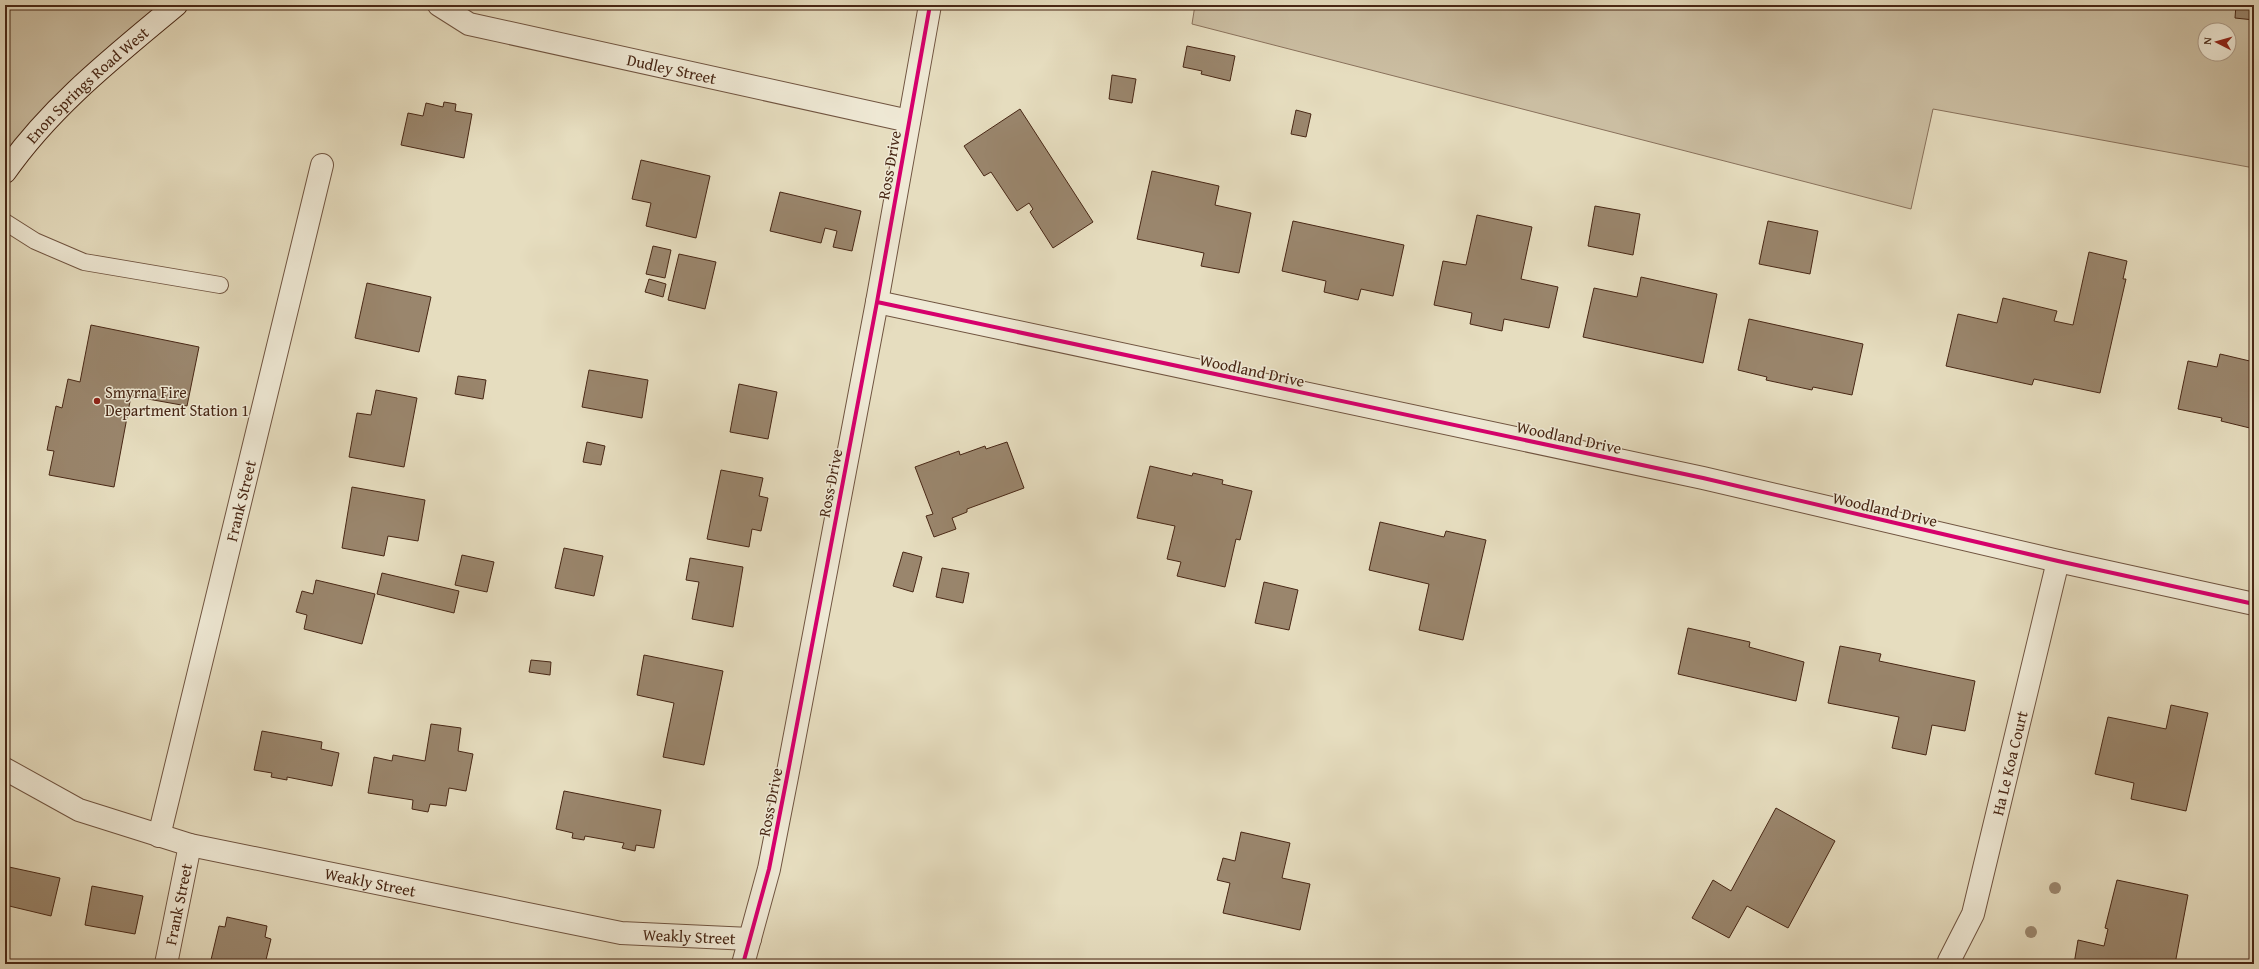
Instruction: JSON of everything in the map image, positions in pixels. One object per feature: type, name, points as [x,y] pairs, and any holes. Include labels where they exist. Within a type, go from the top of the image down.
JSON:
[{"type":"street","name":"Enon Springs Road West","points":[[7,164],[78,88],[176,5]]},
{"type":"street","name":"Dudley Street","points":[[438,5],[469,24],[908,121]]},
{"type":"street","name":"Ross Drive","points":[[743,964],[772,854],[877,302],[908,121],[930,5]]},
{"type":"street","name":"Frank Street","points":[[159,836],[322,165]]},
{"type":"street","name":"Woodland Drive","points":[[877,302],[1702,478],[2058,561],[2254,604]]},
{"type":"street","name":"Ha Le Koa Court","points":[[1949,961],[1973,914],[2058,561]]},
{"type":"street","name":"Weakly Street","points":[[5,769],[78,810],[190,845],[621,933],[750,939]]},
{"type":"street","name":"Frank Street","points":[[166,964],[190,845]]},
{"type":"lane","points":[[5,222],[35,241],[84,262],[220,285]]},
{"type":"shaded area","points":[[5,5],[176,5],[5,172]]},
{"type":"shaded area","points":[[1195,5],[2254,5],[2254,168],[1933,109],[1911,209],[1192,24]]},
{"type":"building","points":[[2236,5],[2254,5],[2254,20],[2235,18]]},
{"type":"building","points":[[1187,46],[1235,56],[1230,81],[1201,74],[1202,71],[1183,67]]},
{"type":"building","points":[[1112,75],[1136,79],[1132,103],[1109,99]]},
{"type":"building","points":[[444,102],[456,104],[455,111],[472,114],[464,158],[401,145],[408,113],[423,116],[426,103],[443,107]]},
{"type":"building","points":[[1020,109],[1093,222],[1053,248],[1030,212],[1033,209],[1029,203],[1017,211],[991,172],[984,176],[964,146]]},
{"type":"building","points":[[1296,110],[1311,114],[1306,137],[1291,134]]},
{"type":"building","points":[[641,160],[710,176],[696,238],[646,226],[651,203],[632,199]]},
{"type":"building","points":[[1152,171],[1219,186],[1215,205],[1251,213],[1239,273],[1201,266],[1204,253],[1137,239]]},
{"type":"building","points":[[780,192],[861,211],[852,251],[833,247],[837,231],[825,228],[821,243],[770,231]]},
{"type":"building","points":[[1595,206],[1640,214],[1633,255],[1588,246]]},
{"type":"building","points":[[1477,215],[1532,227],[1521,279],[1558,287],[1549,328],[1504,319],[1502,331],[1470,324],[1472,313],[1434,305],[1443,261],[1466,265]]},
{"type":"building","points":[[1293,221],[1404,245],[1393,296],[1361,289],[1358,300],[1324,292],[1326,281],[1282,271]]},
{"type":"building","points":[[1768,221],[1818,231],[1810,274],[1759,264]]},
{"type":"building","points":[[653,246],[671,250],[665,278],[646,274]]},
{"type":"building","points":[[2089,252],[2127,261],[2123,279],[2126,279],[2100,393],[2034,379],[2032,385],[1946,366],[1958,314],[1997,323],[2003,298],[2057,311],[2054,321],[2073,325]]},
{"type":"building","points":[[679,254],[716,262],[705,309],[668,300]]},
{"type":"building","points":[[1641,277],[1717,294],[1703,363],[1583,337],[1594,288],[1637,297]]},
{"type":"building","points":[[649,279],[666,284],[663,297],[645,292]]},
{"type":"building","points":[[367,283],[431,297],[419,352],[355,338]]},
{"type":"building","points":[[1749,319],[1863,344],[1852,395],[1813,387],[1812,390],[1766,380],[1767,377],[1738,370]]},
{"type":"building","name":"Smyrna Fire Department Station 1","points":[[91,325],[199,347],[187,406],[131,396],[114,487],[49,475],[54,451],[47,450],[56,406],[62,408],[68,379],[80,382]]},
{"type":"building","points":[[2220,354],[2254,362],[2254,429],[2221,421],[2222,418],[2178,409],[2188,361],[2217,367]]},
{"type":"building","points":[[589,370],[648,380],[642,418],[582,407]]},
{"type":"building","points":[[458,376],[486,380],[483,399],[455,394]]},
{"type":"building","points":[[739,384],[777,392],[768,439],[730,432]]},
{"type":"building","points":[[376,390],[417,398],[404,467],[349,457],[357,413],[371,415]]},
{"type":"building","points":[[587,442],[605,446],[601,465],[583,462]]},
{"type":"building","points":[[1007,442],[1024,488],[967,509],[967,512],[952,518],[956,529],[934,537],[926,516],[933,514],[915,467],[959,451],[960,455],[985,446],[986,449]]},
{"type":"building","points":[[1150,466],[1192,476],[1193,473],[1223,480],[1222,484],[1252,491],[1240,540],[1236,539],[1225,587],[1177,576],[1181,562],[1167,559],[1175,526],[1137,518]]},
{"type":"building","points":[[721,470],[763,478],[759,496],[768,498],[761,531],[752,529],[749,547],[707,539]]},
{"type":"building","points":[[352,487],[425,500],[418,541],[388,536],[384,556],[342,548]]},
{"type":"building","points":[[1380,522],[1444,537],[1446,531],[1486,540],[1463,640],[1419,630],[1429,584],[1369,570]]},
{"type":"building","points":[[564,548],[603,556],[594,596],[555,588]]},
{"type":"building","points":[[903,552],[922,557],[913,592],[893,586]]},
{"type":"building","points":[[462,555],[494,562],[487,592],[455,585]]},
{"type":"building","points":[[690,558],[743,567],[733,627],[692,619],[699,582],[686,580]]},
{"type":"building","points":[[942,568],[969,573],[963,603],[936,597]]},
{"type":"building","points":[[382,573],[459,591],[454,613],[377,594]]},
{"type":"building","points":[[316,580],[375,594],[362,644],[304,629],[307,615],[296,612],[302,591],[313,594]]},
{"type":"building","points":[[1264,582],[1298,590],[1289,630],[1255,623]]},
{"type":"building","points":[[1688,628],[1750,642],[1749,647],[1804,662],[1796,701],[1678,674]]},
{"type":"building","points":[[1840,646],[1881,654],[1879,661],[1975,681],[1965,731],[1932,725],[1926,755],[1892,748],[1899,717],[1828,703]]},
{"type":"building","points":[[644,655],[723,671],[704,765],[663,757],[674,703],[637,695]]},
{"type":"building","points":[[531,660],[551,662],[550,675],[529,672]]},
{"type":"building","points":[[2171,705],[2208,713],[2186,811],[2131,799],[2134,783],[2095,774],[2108,717],[2166,729]]},
{"type":"building","points":[[431,724],[461,728],[458,751],[473,754],[466,791],[449,788],[446,806],[430,804],[428,812],[412,809],[413,800],[368,793],[374,757],[392,761],[393,755],[425,761]]},
{"type":"building","points":[[262,731],[322,742],[321,749],[339,753],[332,786],[287,777],[287,780],[271,777],[272,773],[254,770]]},
{"type":"building","points":[[564,791],[661,810],[654,848],[636,845],[635,851],[622,848],[624,843],[585,836],[584,840],[572,838],[573,833],[556,829]]},
{"type":"building","points":[[1776,808],[1835,841],[1788,928],[1747,906],[1729,938],[1692,918],[1713,880],[1731,891]]},
{"type":"building","points":[[1241,832],[1290,843],[1282,878],[1310,884],[1300,930],[1223,913],[1230,883],[1217,880],[1223,858],[1235,861]]},
{"type":"building","points":[[9,867],[60,878],[51,916],[5,905],[5,884]]},
{"type":"building","points":[[2117,880],[2188,895],[2175,964],[2074,964],[2078,940],[2104,946],[2108,929],[2105,928]]},
{"type":"building","points":[[92,886],[143,896],[135,934],[85,925]]},
{"type":"building","points":[[227,917],[267,926],[265,937],[271,939],[265,964],[210,964],[219,926],[225,927]]},
{"type":"cycle path","points":[[743,964],[769,869],[787,777],[877,302],[930,5]]},
{"type":"cycle path","points":[[877,302],[1703,478],[2058,561],[2254,604]]},
{"type":"place","name":"Smyrna Fire Department Station 1","points":[[97,401]]}]
